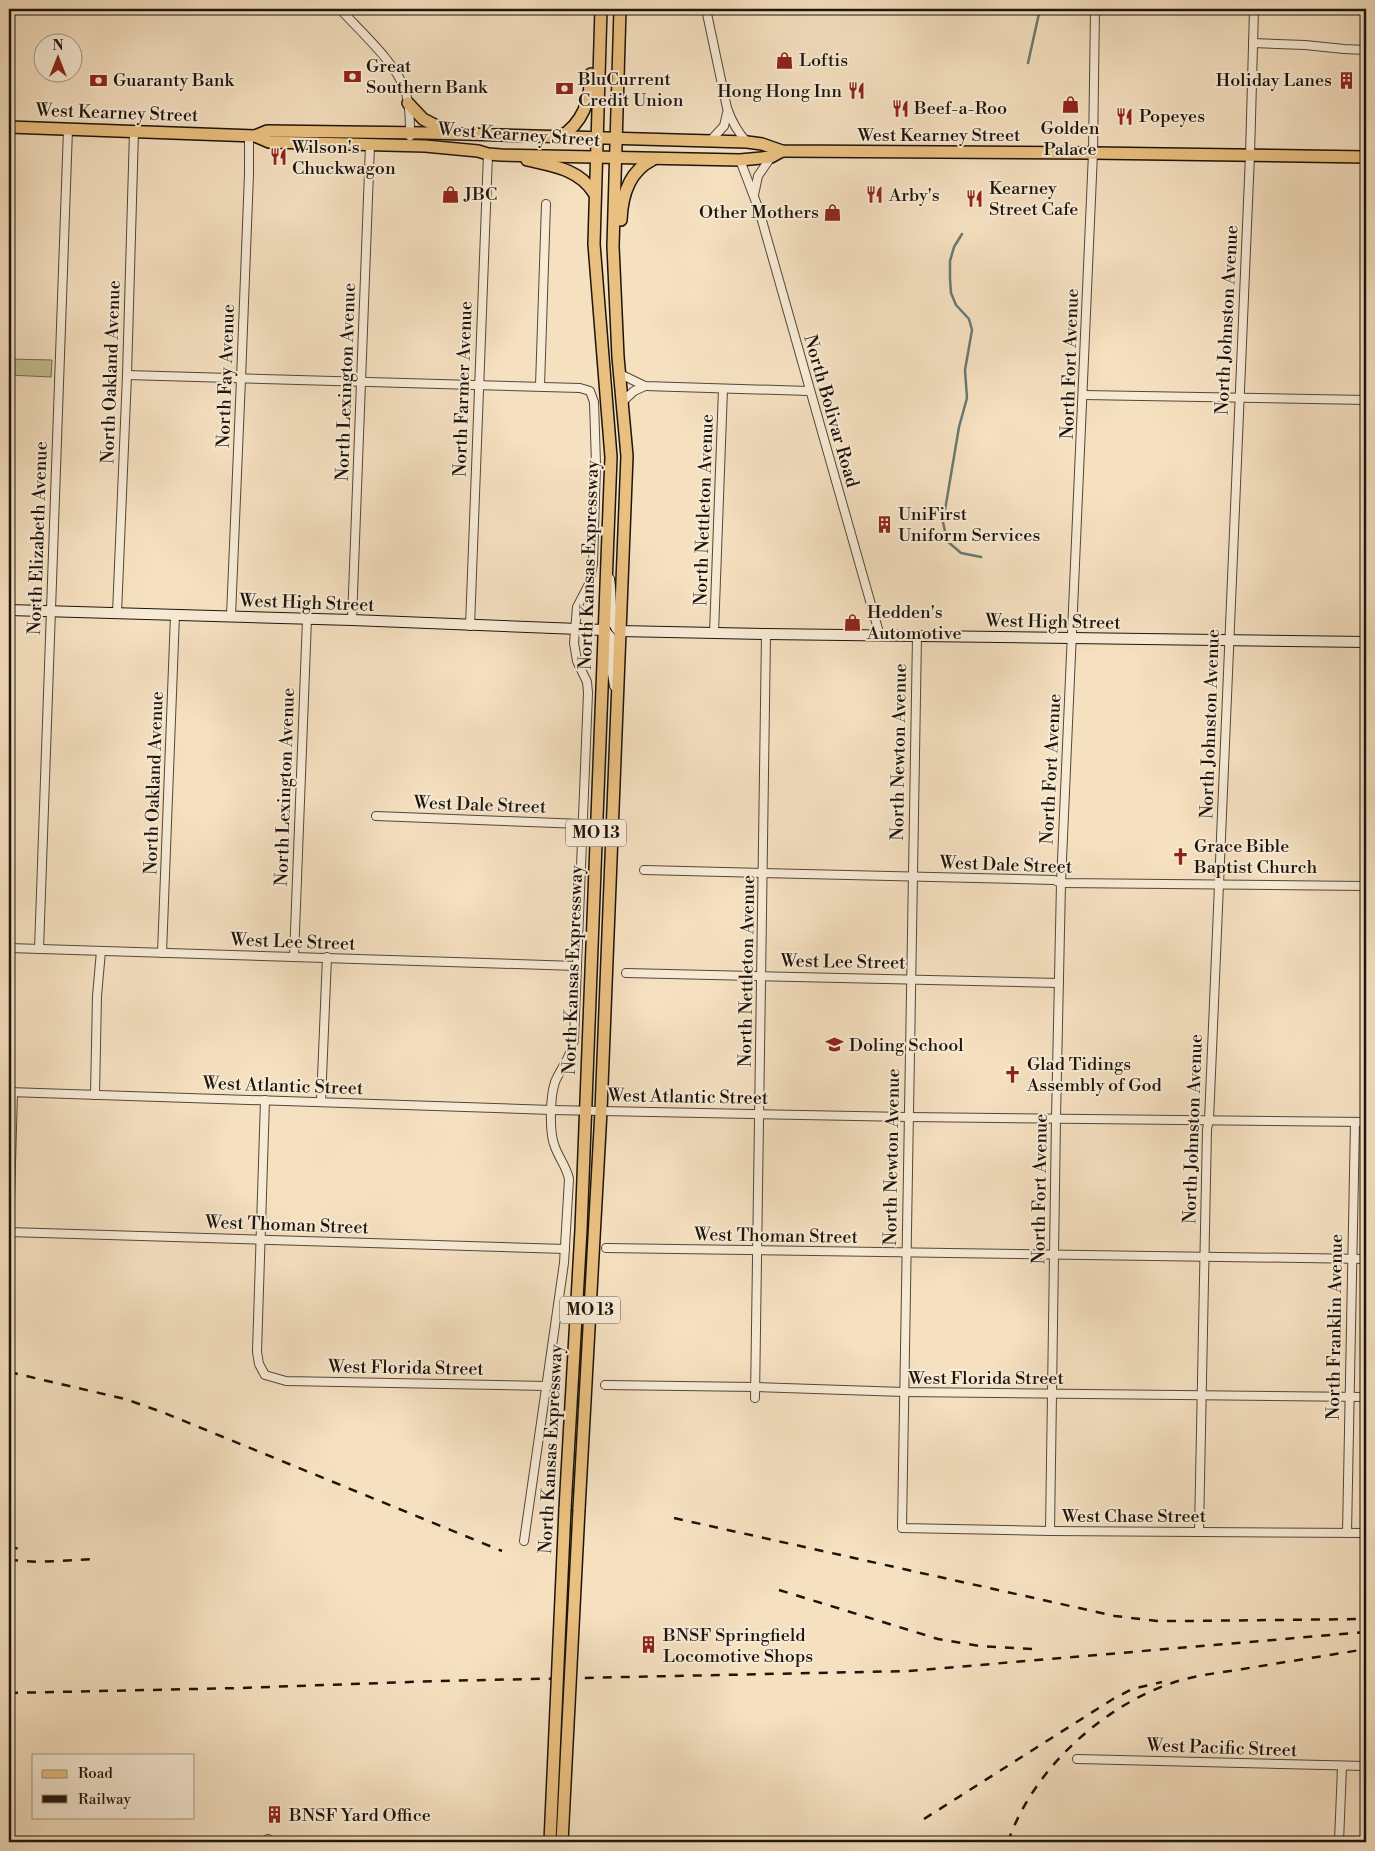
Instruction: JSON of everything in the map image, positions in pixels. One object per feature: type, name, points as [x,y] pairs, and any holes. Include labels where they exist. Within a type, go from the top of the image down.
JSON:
[{"type":"main road","points":[[560,137],[572,129],[586,103],[591,86],[593,32],[601,9]]},
{"type":"main road","name":"North Kansas Expressway","points":[[550,1842],[565,1508],[581,1230],[611,457],[594,244],[594,193],[601,9]]},
{"type":"main road","name":"North Kansas Expressway","points":[[562,1842],[601,1111],[627,456],[614,301],[613,246],[620,9]]},
{"type":"main road","points":[[408,103],[424,119],[452,134]]},
{"type":"main road","name":"West Kearney Street","points":[[9,127],[252,136],[269,142],[410,146],[478,151],[500,155],[740,160],[771,158],[782,151]]},
{"type":"main road","name":"West Kearney Street","points":[[252,136],[267,131],[410,133],[747,142],[762,144],[782,151],[1366,157]]},
{"type":"main road","points":[[500,155],[560,168],[579,176],[588,183],[594,193]]},
{"type":"main road","points":[[614,301],[620,262],[622,201],[636,171],[642,165],[654,159]]},
{"type":"street","points":[[340,9],[395,70],[401,80],[408,103],[410,146]]},
{"type":"street","points":[[706,9],[727,108],[732,123],[747,142]]},
{"type":"street","name":"North Fort Avenue","points":[[1050,1531],[1061,882],[1084,395],[1093,153],[1095,9]]},
{"type":"street","name":"North Johnston Avenue","points":[[1199,1532],[1207,1129],[1209,1120],[1250,155],[1254,9]]},
{"type":"street","points":[[1253,43],[1366,50]]},
{"type":"street","points":[[710,141],[724,126],[727,108]]},
{"type":"street","name":"North Elizabeth Avenue","points":[[39,949],[68,129]]},
{"type":"street","name":"North Oakland Avenue","points":[[117,613],[127,375],[134,131]]},
{"type":"street","name":"North Fay Avenue","points":[[231,616],[252,136]]},
{"type":"street","name":"North Lexington Avenue","points":[[352,620],[370,145]]},
{"type":"street","name":"North Farmer Avenue","points":[[470,626],[488,154]]},
{"type":"street","points":[[754,195],[758,176],[771,158]]},
{"type":"street","name":"North Bolivar Road","points":[[740,160],[754,195],[880,636]]},
{"type":"street","points":[[540,386],[546,204]]},
{"type":"street","points":[[620,374],[646,386],[809,391]]},
{"type":"street","points":[[127,375],[580,388],[590,391],[594,402],[596,464],[593,564],[589,584],[579,599],[574,629],[575,653],[587,682],[588,693],[574,1040],[570,1056],[555,1082],[552,1110],[553,1142],[569,1179],[565,1249],[524,1541]]},
{"type":"street","points":[[622,402],[634,392],[646,386]]},
{"type":"street","name":"North Nettleton Avenue","points":[[714,633],[723,389]]},
{"type":"street","points":[[1084,395],[1366,400]]},
{"type":"street","points":[[606,566],[611,586],[613,620],[616,628],[620,631]]},
{"type":"street","name":"West High Street","points":[[9,610],[352,620],[604,630]]},
{"type":"street","name":"North Oakland Avenue","points":[[162,953],[175,615]]},
{"type":"street","name":"North Lexington Avenue","points":[[294,956],[307,619]]},
{"type":"street","points":[[604,630],[610,637],[612,667],[617,694]]},
{"type":"street","name":"West High Street","points":[[620,631],[1366,642]]},
{"type":"street","name":"North Nettleton Avenue","points":[[755,1398],[766,634]]},
{"type":"street","name":"North Newton Avenue","points":[[902,1528],[905,1254],[917,636]]},
{"type":"street","name":"West Dale Street","points":[[376,816],[582,824]]},
{"type":"street","name":"West Dale Street","points":[[644,870],[1054,880],[1061,882],[1366,886]]},
{"type":"street","name":"West Lee Street","points":[[9,948],[577,966]]},
{"type":"street","points":[[95,1095],[97,996],[101,951]]},
{"type":"street","points":[[321,1102],[327,957]]},
{"type":"street","name":"West Lee Street","points":[[626,973],[1059,983]]},
{"type":"street","points":[[9,1236],[11,1092]]},
{"type":"street","name":"West Atlantic Street","points":[[11,1092],[552,1110],[908,1117],[1366,1122]]},
{"type":"street","points":[[261,1239],[265,1100]]},
{"type":"street","name":"North Franklin Avenue","points":[[1347,1533],[1355,1122]]},
{"type":"street","name":"West Thoman Street","points":[[9,1232],[565,1249]]},
{"type":"street","name":"West Florida Street","points":[[261,1239],[257,1352],[259,1364],[265,1375],[286,1381],[547,1386]]},
{"type":"street","name":"West Thoman Street","points":[[606,1248],[905,1254],[1054,1254],[1366,1259]]},
{"type":"street","name":"West Florida Street","points":[[605,1385],[755,1387],[904,1392],[1366,1397]]},
{"type":"street","name":"West Chase Street","points":[[902,1528],[1366,1533]]},
{"type":"street","name":"West Pacific Street","points":[[1076,1759],[1366,1766]]},
{"type":"street","points":[[1339,1842],[1342,1766]]},
{"type":"shaded area","points":[[9,359],[52,360],[51,377],[9,375]]},
{"type":"waterway","points":[[1028,63],[1040,9]]},
{"type":"waterway","points":[[962,234],[954,247],[950,261],[951,293],[956,305],[969,319],[972,330],[965,370],[967,398],[959,427],[943,522],[947,541],[961,553],[981,557]]},
{"type":"railway","points":[[9,1372],[125,1399],[162,1412],[502,1551]]},
{"type":"railway","points":[[674,1518],[1115,1616],[1157,1621],[1366,1619]]},
{"type":"railway","points":[[9,1546],[19,1549]]},
{"type":"railway","points":[[9,1560],[38,1562],[93,1559]]},
{"type":"railway","points":[[779,1590],[938,1639],[979,1646],[1034,1649]]},
{"type":"railway","points":[[9,1693],[438,1681],[909,1671],[1366,1632]]},
{"type":"railway","points":[[1008,1842],[1019,1816],[1034,1791],[1052,1767],[1072,1745],[1095,1725],[1120,1708],[1146,1694],[1181,1680],[1366,1649]]},
{"type":"railway","points":[[924,1819],[1113,1699],[1132,1689],[1162,1682]]},
{"type":"place","name":"Loftis","points":[[785,60]]},
{"type":"place","name":"Great Southern Bank","points":[[352,76]]},
{"type":"place","name":"Guaranty Bank","points":[[99,80]]},
{"type":"place","name":"Holiday Lanes","points":[[1346,80]]},
{"type":"place","name":"BluCurrent Credit Union","points":[[564,89]]},
{"type":"place","name":"Hong Hong Inn","points":[[856,91]]},
{"type":"place","name":"Golden Palace","points":[[1070,105]]},
{"type":"place","name":"Beef-a-Roo","points":[[900,108]]},
{"type":"place","name":"Popeyes","points":[[1125,116]]},
{"type":"place","name":"Wilson's Chuckwagon","points":[[278,157]]},
{"type":"place","name":"JBC","points":[[450,194]]},
{"type":"place","name":"Arby's","points":[[875,195]]},
{"type":"place","name":"Kearney Street Cafe","points":[[975,198]]},
{"type":"place","name":"Other Mothers","points":[[833,212]]},
{"type":"place","name":"UniFirst Uniform Services","points":[[884,524]]},
{"type":"place","name":"Hedden's Automotive","points":[[853,622]]},
{"type":"place","name":"Grace Bible Baptist Church","points":[[1180,856]]},
{"type":"place","name":"Doling School","points":[[835,1045]]},
{"type":"place","name":"Glad Tidings Assembly of God","points":[[1013,1074]]},
{"type":"place","name":"BNSF Springfield Locomotive Shops","points":[[649,1645]]},
{"type":"place","name":"BNSF Yard Office","points":[[275,1815]]}]
